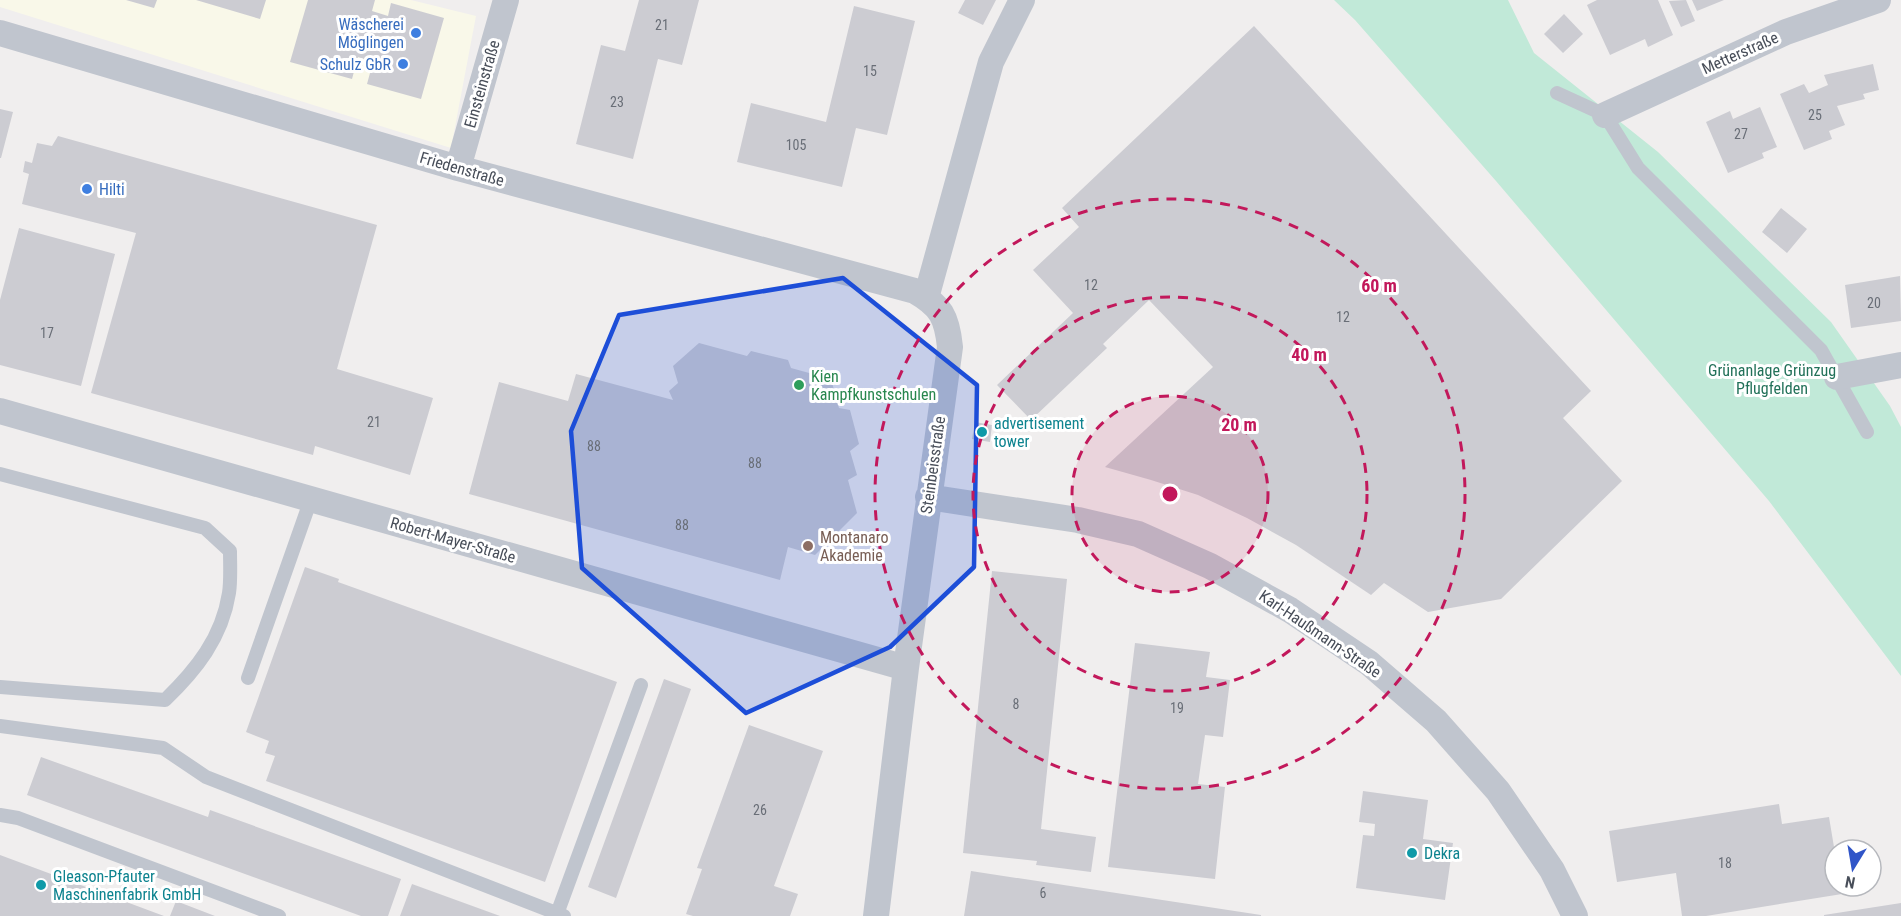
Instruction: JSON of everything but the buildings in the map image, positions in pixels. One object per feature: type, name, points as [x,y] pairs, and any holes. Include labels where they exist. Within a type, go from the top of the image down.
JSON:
[{"type":"street","name":"Einsteinstraße","points":[[458,168],[506,0]]},
{"type":"street","points":[[926,298],[991,62],[1022,0]]},
{"type":"street","name":"Metterstraße","points":[[1605,115],[1786,32],[1878,0]]},
{"type":"street","name":"Friedenstraße","points":[[0,33],[458,168],[857,274],[915,291],[926,298]]},
{"type":"street","name":"Steinbeisstraße","points":[[876,916],[928,497],[950,347],[948,325],[938,309],[926,298]]},
{"type":"street","points":[[1837,377],[1901,365]]},
{"type":"street","name":"Robert-Mayer-Straße","points":[[0,411],[906,668]]},
{"type":"street","name":"Karl-Haußmann-Straße","points":[[928,497],[1078,520],[1138,534],[1210,566],[1290,610],[1369,663],[1436,721],[1498,791],[1552,870],[1575,916]]},
{"type":"lane","points":[[1557,93],[1605,115],[1638,168],[1821,350],[1868,432]]},
{"type":"lane","points":[[0,474],[205,528],[230,551],[229,594],[216,637],[193,672],[165,700],[0,687]]},
{"type":"lane","points":[[248,678],[310,499]]},
{"type":"lane","points":[[0,726],[163,748],[206,777],[560,915],[641,685]]},
{"type":"lane","points":[[0,816],[18,818],[279,916]]},
{"type":"highlighted area","points":[[843,278],[977,385],[974,567],[890,647],[746,713],[582,568],[571,431],[619,315]]},
{"type":"shaded area","points":[[0,0],[411,0],[476,16],[451,148],[0,7]]},
{"type":"green space","name":"Grünanlage Grünzug Pflugfelden","points":[[1334,0],[1508,0],[1534,53],[1658,152],[1831,322],[1890,406],[1901,427],[1901,676],[1769,501],[1496,181],[1355,20]]},
{"type":"place","name":"Wäscherei Möglingen","points":[[416,33]]},
{"type":"place","name":"Schulz GbR","points":[[403,64]]},
{"type":"place","name":"Hilti","points":[[87,189]]},
{"type":"place","name":"Kien Kampfkunstschulen","points":[[799,385]]},
{"type":"place","name":"advertisement tower","points":[[982,432]]},
{"type":"place","name":"Montanaro Akademie","points":[[808,546]]},
{"type":"place","name":"Dekra","points":[[1412,853]]},
{"type":"place","name":"Gleason-Pfauter Maschinenfabrik GmbH","points":[[41,885]]}]
